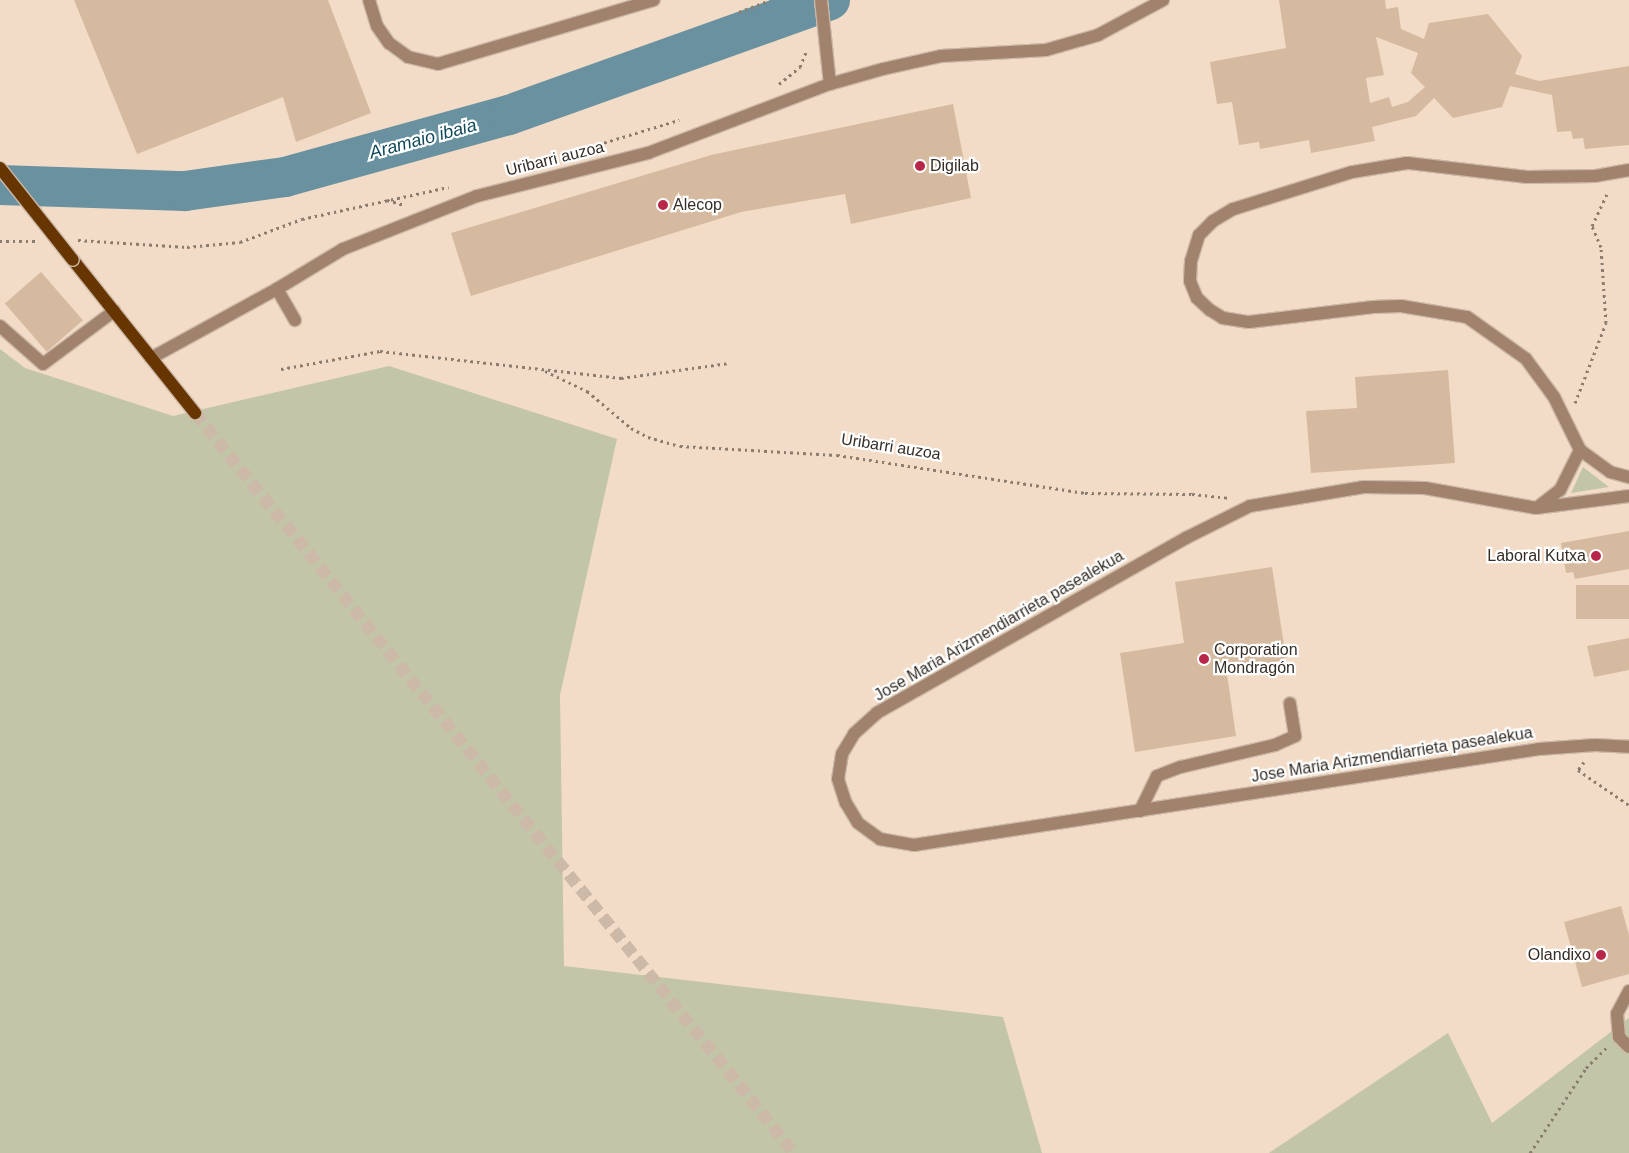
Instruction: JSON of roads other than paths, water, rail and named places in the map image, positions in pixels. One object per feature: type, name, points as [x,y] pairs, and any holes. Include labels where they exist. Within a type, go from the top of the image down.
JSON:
[{"type":"main road","points":[[0,168],[195,413]]},
{"type":"street","points":[[368,0],[377,26],[389,43],[408,57],[438,64],[654,0]]},
{"type":"street","points":[[821,0],[830,84]]},
{"type":"street","name":"Uribarri auzoa","points":[[151,358],[277,290],[343,249],[401,229],[429,213],[478,196],[648,153],[830,84],[941,56],[1046,50],[1098,35],[1163,0]]},
{"type":"street","points":[[1623,171],[1595,176],[1527,178],[1407,163],[1352,172],[1233,208],[1213,221],[1199,235],[1191,261],[1190,281],[1198,298],[1223,318],[1249,322],[1401,306],[1467,316],[1526,359],[1554,397],[1566,426],[1580,450],[1610,472],[1629,478]]},
{"type":"street","points":[[277,290],[295,320]]},
{"type":"street","points":[[0,326],[43,364],[114,311]]},
{"type":"street","points":[[1536,508],[1560,490],[1580,450]]},
{"type":"street","name":"Jose Maria Arizmendiarrieta pasealekua","points":[[1629,496],[1536,508],[1424,488],[1364,487],[1250,506],[1186,538],[877,713],[854,734],[842,754],[838,779],[846,803],[858,823],[880,839],[914,845],[1303,784],[1569,746],[1629,747]]},
{"type":"street","points":[[1140,811],[1157,776],[1181,767],[1275,745],[1295,736],[1290,703]]},
{"type":"street","points":[[1629,991],[1617,1014],[1619,1037],[1629,1047]]},
{"type":"waterway","name":"Aramaio ibaia","points":[[0,185],[185,191],[285,177],[509,115],[830,0]]},
{"type":"tunnel","points":[[195,413],[794,1153]]},
{"type":"place","name":"Digilab","points":[[920,166]]},
{"type":"place","name":"Alecop","points":[[663,205]]},
{"type":"place","name":"Laboral Kutxa","points":[[1596,556]]},
{"type":"place","name":"Corporation Mondragón","points":[[1204,659]]},
{"type":"place","name":"Olandixo","points":[[1601,955]]}]
